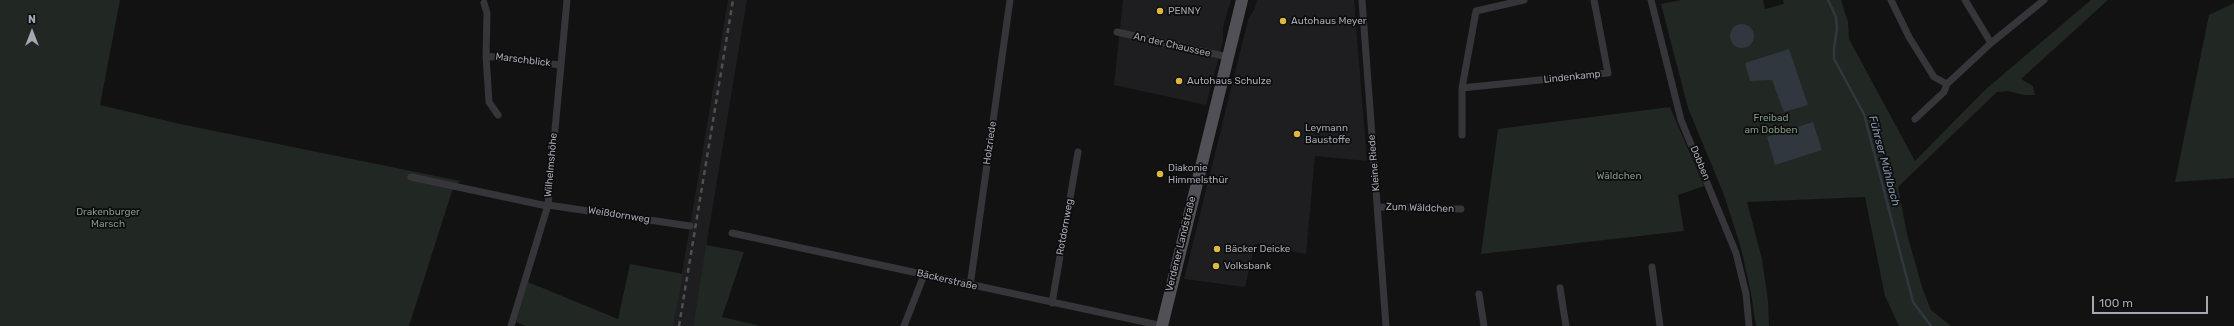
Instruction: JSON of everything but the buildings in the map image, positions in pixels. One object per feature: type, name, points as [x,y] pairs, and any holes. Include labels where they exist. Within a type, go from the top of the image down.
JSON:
[{"type":"main road","name":"Verdener Landstraße","points":[[1162,326],[1242,0]]},
{"type":"street","name":"Wilhelmshöhe","points":[[511,326],[547,205],[567,0]]},
{"type":"street","name":"Holzriede","points":[[970,286],[1010,0]]},
{"type":"street","name":"Kleine Riede","points":[[1362,0],[1386,326]]},
{"type":"street","points":[[1462,135],[1462,88],[1476,11],[1524,0]]},
{"type":"street","name":"Lindenkamp","points":[[1462,88],[1608,73],[1594,0]]},
{"type":"street","name":"Dobben","points":[[1651,0],[1681,120],[1721,212],[1736,253],[1746,294],[1749,326]]},
{"type":"street","points":[[1891,0],[1909,37],[1934,76],[1947,84]]},
{"type":"street","points":[[1965,0],[1991,43]]},
{"type":"street","points":[[1915,119],[1944,92],[1947,84],[1991,43],[2044,0]]},
{"type":"street","name":"Marschblick","points":[[484,3],[487,13],[486,56],[489,102],[498,115]]},
{"type":"street","name":"An der Chaussee","points":[[1117,32],[1228,58]]},
{"type":"street","name":"Marschblick","points":[[486,56],[560,65]]},
{"type":"street","name":"Rotdornweg","points":[[1052,303],[1078,152]]},
{"type":"street","name":"Weißdornweg","points":[[411,177],[547,205],[690,226]]},
{"type":"street","name":"Zum Wäldchen","points":[[1378,207],[1461,209]]},
{"type":"street","name":"Bäckerstraße","points":[[732,233],[970,286],[1162,326]]},
{"type":"street","points":[[1652,267],[1660,326]]},
{"type":"street","points":[[904,326],[924,275]]},
{"type":"street","points":[[1560,288],[1566,326]]},
{"type":"street","points":[[1479,294],[1484,326]]},
{"type":"shaded area","points":[[728,0],[747,0],[693,326],[673,326]]},
{"type":"shaded area","points":[[1123,0],[1231,0],[1223,27],[1223,42],[1206,105],[1114,85]]},
{"type":"shaded area","points":[[1257,0],[1354,0],[1367,161],[1315,156],[1306,254],[1255,244],[1245,287],[1184,279],[1248,20],[1255,8]]},
{"type":"shaded area","points":[[1742,24],[1747,25],[1753,31],[1753,41],[1747,47],[1742,48],[1737,47],[1731,41],[1730,36],[1731,31],[1737,25]]},
{"type":"shaded area","points":[[1789,49],[1808,105],[1784,112],[1772,80],[1750,81],[1745,63]]},
{"type":"shaded area","points":[[1813,122],[1822,150],[1775,165],[1767,137]]},
{"type":"green space","name":"Drakenburger Marsch","points":[[0,0],[120,0],[100,105],[180,124],[460,181],[452,191],[409,326],[0,326]]},
{"type":"green space","name":"Freibad am Dobben","points":[[1681,0],[1763,0],[1765,9],[1784,4],[1783,0],[1841,0],[1848,22],[1849,39],[1915,161],[1986,89],[2091,0],[2108,0],[2021,79],[2033,86],[2035,95],[2024,95],[2008,91],[1997,92],[1898,187],[1907,234],[1922,287],[1931,310],[1951,326],[1899,326],[1885,296],[1865,197],[1747,202],[1762,259],[1768,301],[1769,326],[1756,326],[1751,293],[1741,248],[1724,195],[1688,108],[1661,4]]},
{"type":"green space","points":[[2234,3],[2234,178],[2175,182],[2209,15]]},
{"type":"green space","name":"Wäldchen","points":[[1670,107],[1704,186],[1678,195],[1684,231],[1481,254],[1498,129]]},
{"type":"green space","points":[[706,245],[744,252],[722,317],[761,326],[693,326]]},
{"type":"green space","points":[[630,264],[683,274],[673,326],[526,326],[516,322],[528,282],[618,319]]},
{"type":"waterway","name":"Führser Mühlbach","points":[[1828,0],[1836,17],[1837,29],[1834,59],[1864,114],[1913,302],[1931,326]]},
{"type":"railway","points":[[679,326],[733,0]]},
{"type":"place","name":"PENNY","points":[[1160,11]]},
{"type":"place","name":"Autohaus Meyer","points":[[1283,21]]},
{"type":"place","name":"Autohaus Schulze","points":[[1179,81]]},
{"type":"place","name":"Leymann Baustoffe","points":[[1297,134]]},
{"type":"place","name":"Diakonie Himmelsthür","points":[[1160,174]]},
{"type":"place","name":"Bäcker Deicke","points":[[1217,249]]},
{"type":"place","name":"Volksbank","points":[[1216,266]]}]
